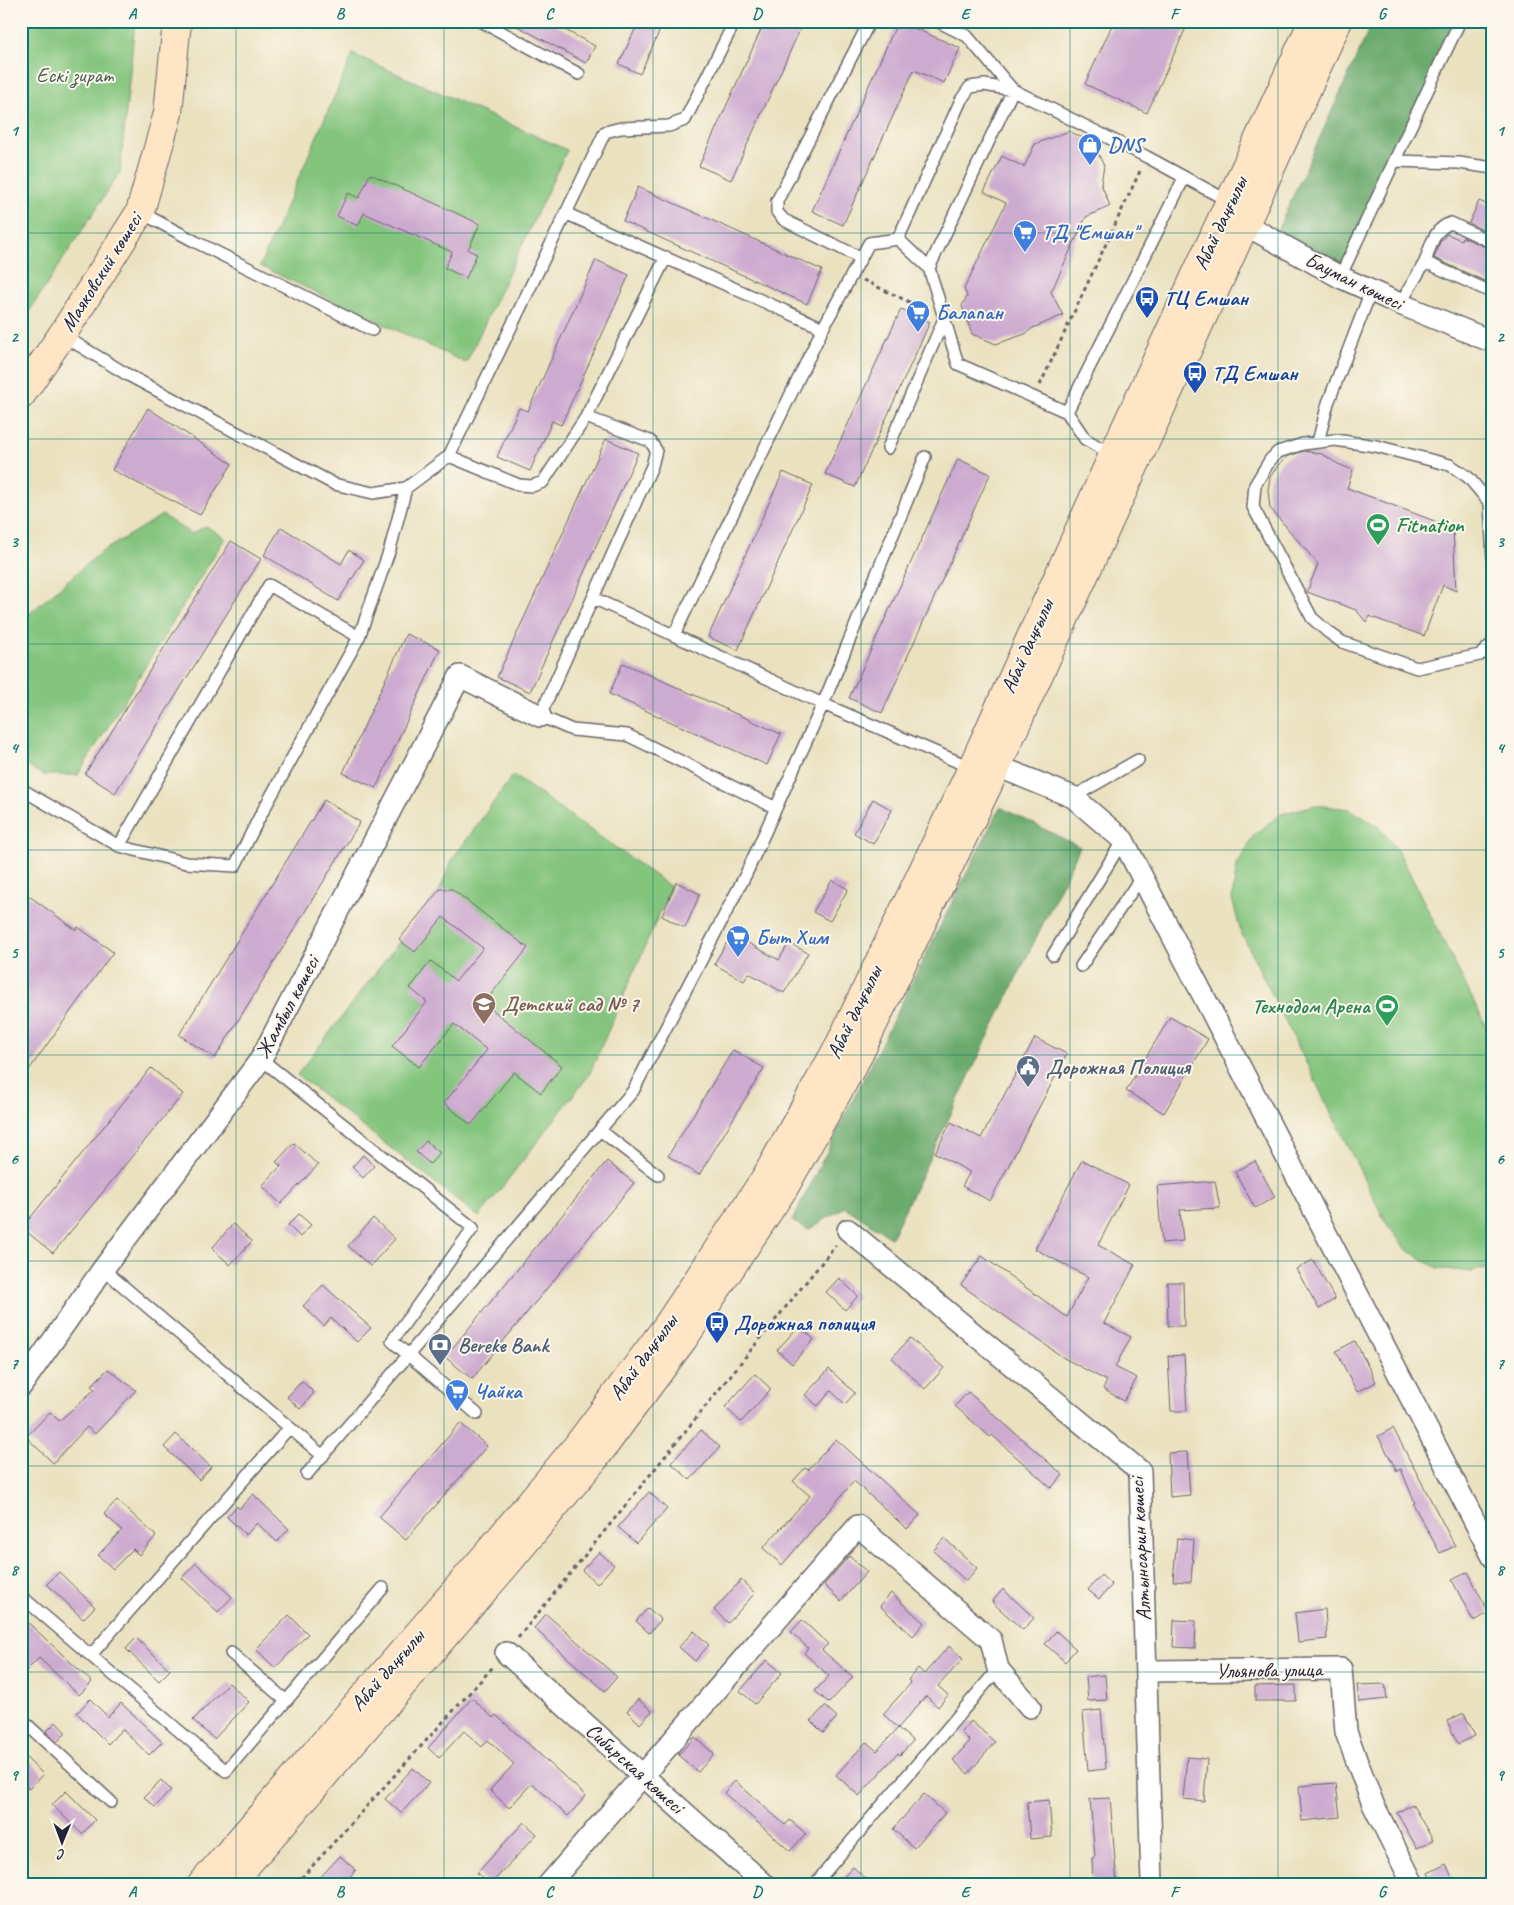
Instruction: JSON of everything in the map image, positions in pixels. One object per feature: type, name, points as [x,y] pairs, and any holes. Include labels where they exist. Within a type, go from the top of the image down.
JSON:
[{"type":"main road","name":"Маяковский көшесі","points":[[21,395],[62,335],[140,212],[168,114],[177,21]]},
{"type":"main road","name":"Абай даңғылы","points":[[230,1884],[583,1473],[684,1338],[784,1188],[859,1054],[984,767],[1237,213],[1313,21]]},
{"type":"main road","name":"Абай даңғылы","points":[[202,1884],[500,1539],[578,1445],[667,1326],[766,1177],[840,1044],[984,767],[1113,455],[1338,21]]},
{"type":"street","name":"Бауман көшесі","points":[[1237,213],[1340,277],[1493,342]]},
{"type":"street","name":"Жамбыл көшесі","points":[[21,1386],[103,1269],[261,1059],[460,676],[540,716]]},
{"type":"street","points":[[984,767],[1072,797],[1123,840],[1493,1557]]},
{"type":"street","name":"Алтынсарин көшесі","points":[[848,1230],[1140,1471],[1152,1884]]},
{"type":"street","points":[[549,1884],[858,1526],[991,1640],[998,1669],[1030,1707]]},
{"type":"street","name":"Сибирская көшесі","points":[[506,1653],[764,1884]]},
{"type":"street","name":"Ульянова улица","points":[[1146,1671],[1341,1669],[1346,1732],[1373,1804],[1413,1884]]},
{"type":"lane","points":[[481,21],[579,74]]},
{"type":"lane","points":[[62,335],[128,376],[334,484],[373,493],[406,488],[450,456],[605,132],[620,128],[669,126],[685,120],[735,21]]},
{"type":"lane","points":[[861,258],[784,220],[777,212],[777,201],[870,21]]},
{"type":"lane","points":[[937,21],[967,36],[1013,90]]},
{"type":"lane","points":[[1340,277],[1460,21]]},
{"type":"lane","points":[[898,239],[961,100],[970,87],[984,86],[1013,90],[1147,157],[1184,178],[1237,213]]},
{"type":"lane","points":[[929,268],[1013,90]]},
{"type":"lane","points":[[1395,161],[1459,163],[1493,168]]},
{"type":"lane","points":[[1067,412],[1184,178]]},
{"type":"lane","points":[[140,212],[372,330]]},
{"type":"lane","points":[[566,213],[823,328]]},
{"type":"lane","points":[[1400,304],[1425,262],[1436,233],[1442,226],[1450,223],[1493,244]]},
{"type":"lane","points":[[674,635],[823,328],[869,243],[898,239]]},
{"type":"lane","points":[[898,239],[929,268],[958,364],[1067,412],[1085,439],[1113,455]]},
{"type":"lane","points":[[450,456],[519,485],[532,486],[543,482],[586,417],[666,258]]},
{"type":"lane","points":[[1425,262],[1493,293]]},
{"type":"lane","points":[[1318,442],[1328,403],[1370,291]]},
{"type":"lane","points":[[888,448],[944,319]]},
{"type":"lane","points":[[586,417],[650,441],[656,450],[652,466],[540,716],[572,730],[627,735],[776,808]]},
{"type":"lane","points":[[1493,560],[1491,502],[1468,477],[1450,465],[1376,446],[1335,440],[1318,442],[1278,452],[1264,468],[1255,485],[1253,507],[1312,618],[1342,642],[1417,668],[1480,655],[1493,643]]},
{"type":"lane","points":[[307,1474],[601,1131],[633,1091],[746,874],[823,704],[925,458]]},
{"type":"lane","points":[[21,789],[119,846],[186,863],[236,866],[259,818],[359,637],[390,549],[406,488]]},
{"type":"lane","points":[[119,846],[269,586],[359,637]]},
{"type":"lane","points":[[593,598],[823,704],[984,767]]},
{"type":"lane","points":[[1072,797],[1138,760]]},
{"type":"lane","points":[[1053,955],[1123,840]]},
{"type":"lane","points":[[1080,966],[1142,876]]},
{"type":"lane","points":[[261,1059],[473,1228],[392,1341],[477,1414]]},
{"type":"lane","points":[[601,1131],[658,1175]]},
{"type":"lane","points":[[103,1269],[322,1456]]},
{"type":"lane","points":[[91,1655],[289,1428]]},
{"type":"lane","points":[[21,1596],[226,1771],[383,1588]]},
{"type":"lane","points":[[231,1653],[286,1701]]},
{"type":"lane","points":[[815,1884],[998,1669]]},
{"type":"lane","points":[[21,1719],[111,1802]]},
{"type":"path","points":[[1034,397],[1147,157]]},
{"type":"path","points":[[852,275],[944,319]]},
{"type":"path","points":[[296,1884],[506,1653],[848,1230]]},
{"type":"green space","name":"Ескі зират","points":[[21,21],[135,21],[120,172],[21,324]]},
{"type":"green space","points":[[1373,21],[1460,21],[1340,277],[1277,231]]},
{"type":"green space","points":[[353,54],[567,150],[466,363],[260,266]]},
{"type":"green space","points":[[162,515],[191,534],[206,526],[225,538],[78,775],[43,775],[21,762],[21,621],[100,553]]},
{"type":"green space","points":[[513,775],[671,887],[589,1075],[479,1217],[297,1075],[440,889],[452,860]]},
{"type":"green space","name":"Технодом Арена","points":[[1315,805],[1349,809],[1379,827],[1400,854],[1493,1040],[1493,1266],[1471,1272],[1437,1268],[1407,1250],[1386,1223],[1241,932],[1232,899],[1237,865],[1254,835],[1281,814]]},
{"type":"green space","points":[[1000,807],[1080,847],[891,1238],[845,1207],[808,1230],[792,1221]]},
{"type":"building","points":[[508,21],[548,21],[595,46],[586,63]]},
{"type":"building","points":[[639,21],[664,21],[640,74],[619,64]]},
{"type":"building","points":[[765,21],[804,21],[731,180],[699,166]]},
{"type":"building","points":[[898,21],[960,48],[944,83],[914,70],[843,225],[812,211]]},
{"type":"building","points":[[1114,21],[1189,21],[1147,113],[1085,84]]},
{"type":"building","name":"ТД \"Емшан\"","points":[[1069,131],[1093,143],[1104,166],[1101,184],[1110,206],[1086,217],[1051,292],[1063,315],[1033,328],[1025,334],[996,344],[972,334],[962,306],[967,296],[964,289],[1006,203],[984,192],[1002,156],[1024,167],[1035,144]]},
{"type":"building","points":[[370,174],[480,224],[468,250],[477,254],[466,278],[445,268],[452,252],[364,213],[358,226],[337,216],[348,193],[359,198]]},
{"type":"building","points":[[638,187],[822,270],[807,304],[623,221]]},
{"type":"building","points":[[1479,201],[1493,207],[1493,235],[1469,223]]},
{"type":"building","points":[[1447,234],[1461,240],[1462,237],[1493,250],[1493,274],[1489,283],[1434,258],[1440,242]]},
{"type":"building","points":[[596,260],[629,275],[561,425],[552,421],[530,471],[497,457],[519,408],[528,411]]},
{"type":"building","points":[[901,309],[930,322],[855,487],[825,474]]},
{"type":"building","points":[[148,408],[232,464],[200,515],[112,470]]},
{"type":"building","points":[[606,439],[638,453],[530,692],[497,677]]},
{"type":"building","name":"Fitnation","points":[[1304,451],[1322,454],[1338,464],[1353,470],[1347,488],[1453,528],[1456,591],[1443,585],[1424,636],[1369,616],[1367,623],[1356,610],[1307,592],[1318,564],[1270,508],[1268,490],[1270,477],[1279,464],[1289,456]]},
{"type":"building","points":[[958,459],[990,474],[882,713],[849,698]]},
{"type":"building","points":[[783,472],[813,485],[738,650],[708,637]]},
{"type":"building","points":[[281,527],[341,564],[349,550],[364,560],[338,601],[264,555]]},
{"type":"building","points":[[231,541],[261,559],[115,793],[85,774]]},
{"type":"building","points":[[406,634],[440,649],[376,788],[343,773]]},
{"type":"building","points":[[623,663],[781,734],[767,765],[609,694]]},
{"type":"building","points":[[873,799],[892,810],[873,844],[854,833]]},
{"type":"building","points":[[324,800],[360,822],[215,1058],[179,1035]]},
{"type":"building","points":[[832,880],[848,889],[830,921],[813,912]]},
{"type":"building","points":[[676,882],[700,894],[685,928],[662,916]]},
{"type":"building","name":"Детский сад № 7","points":[[440,889],[452,889],[528,948],[484,1003],[562,1066],[541,1093],[514,1072],[471,1125],[444,1103],[487,1050],[454,1024],[419,1067],[392,1046],[427,1002],[410,988],[431,961],[456,981],[483,948],[443,917],[415,952],[399,940]]},
{"type":"building","points":[[21,890],[76,930],[78,927],[113,952],[21,1081]]},
{"type":"building","points":[[732,934],[779,960],[789,943],[808,953],[784,993],[749,973],[744,981],[714,964]]},
{"type":"building","points":[[1170,1017],[1208,1039],[1164,1113],[1126,1091]]},
{"type":"building","name":"Дорожная Полиция","points":[[1035,1038],[1067,1054],[990,1201],[962,1186],[970,1172],[935,1153],[951,1122],[981,1138]]},
{"type":"building","points":[[733,1050],[764,1068],[699,1175],[668,1156]]},
{"type":"building","points":[[151,1068],[183,1094],[53,1253],[22,1228]]},
{"type":"building","points":[[426,1141],[440,1153],[430,1164],[416,1152]]},
{"type":"building","points":[[294,1143],[318,1165],[281,1204],[262,1186],[281,1166],[276,1162]]},
{"type":"building","points":[[363,1155],[374,1166],[363,1178],[352,1167]]},
{"type":"building","points":[[1082,1160],[1129,1185],[1098,1245],[1135,1265],[1104,1323],[1131,1337],[1115,1367],[1137,1378],[1124,1401],[1103,1389],[1107,1381],[1064,1358],[961,1285],[982,1256],[1067,1317],[1088,1277],[1035,1249]]},
{"type":"building","points":[[607,1161],[634,1183],[472,1379],[445,1357]]},
{"type":"building","points":[[1255,1161],[1275,1197],[1255,1208],[1235,1172]]},
{"type":"building","points":[[1215,1181],[1220,1208],[1180,1210],[1183,1241],[1162,1243],[1157,1186]]},
{"type":"building","points":[[299,1214],[311,1225],[300,1237],[288,1225]]},
{"type":"building","points":[[373,1218],[395,1239],[370,1266],[348,1246]]},
{"type":"building","points":[[233,1224],[252,1241],[230,1265],[212,1248]]},
{"type":"building","points":[[1313,1260],[1335,1299],[1319,1309],[1296,1269]]},
{"type":"building","points":[[839,1278],[858,1296],[845,1310],[826,1292]]},
{"type":"building","points":[[1167,1282],[1183,1282],[1184,1326],[1168,1326]]},
{"type":"building","points":[[323,1285],[371,1328],[357,1342],[331,1318],[324,1326],[303,1306]]},
{"type":"building","points":[[799,1326],[814,1339],[792,1364],[777,1350]]},
{"type":"building","points":[[910,1338],[944,1368],[925,1389],[892,1358]]},
{"type":"building","points":[[1355,1341],[1376,1382],[1357,1392],[1336,1351]]},
{"type":"building","points":[[1184,1355],[1187,1411],[1171,1411],[1168,1356]]},
{"type":"building","points":[[108,1369],[136,1390],[95,1434],[87,1427],[53,1463],[26,1437],[50,1412],[59,1421],[95,1389],[91,1386]]},
{"type":"building","points":[[829,1369],[855,1393],[845,1404],[831,1391],[818,1406],[805,1395]]},
{"type":"building","points":[[755,1374],[771,1389],[741,1422],[725,1407]]},
{"type":"building","points":[[302,1381],[314,1393],[300,1409],[287,1397]]},
{"type":"building","points":[[968,1392],[1063,1475],[1051,1488],[992,1435],[990,1437],[955,1406]]},
{"type":"building","points":[[460,1423],[487,1446],[406,1540],[379,1517]]},
{"type":"building","points":[[1393,1428],[1455,1546],[1440,1553],[1413,1504],[1415,1503],[1401,1469],[1397,1471],[1378,1436]]},
{"type":"building","points":[[701,1430],[720,1447],[690,1480],[671,1463]]},
{"type":"building","points":[[176,1434],[211,1467],[199,1480],[164,1447]]},
{"type":"building","points":[[836,1439],[920,1515],[907,1529],[854,1481],[782,1565],[763,1548],[810,1496],[793,1481],[805,1468],[808,1470]]},
{"type":"building","points":[[1187,1452],[1190,1495],[1170,1497],[1168,1453]]},
{"type":"building","points":[[649,1492],[667,1509],[636,1543],[618,1527]]},
{"type":"building","points":[[253,1494],[289,1529],[277,1542],[257,1523],[246,1535],[227,1517],[237,1506],[239,1509]]},
{"type":"building","points":[[117,1500],[156,1536],[139,1555],[133,1549],[113,1569],[98,1555],[122,1530],[104,1514]]},
{"type":"building","points":[[944,1538],[977,1568],[966,1581],[933,1551]]},
{"type":"building","points":[[1177,1538],[1194,1540],[1191,1582],[1173,1581]]},
{"type":"building","points":[[599,1552],[614,1565],[597,1584],[582,1570]]},
{"type":"building","points":[[849,1556],[867,1572],[841,1601],[824,1585]]},
{"type":"building","points":[[196,1563],[232,1597],[218,1612],[182,1578]]},
{"type":"building","points":[[59,1572],[95,1607],[83,1619],[47,1584]]},
{"type":"building","points":[[1468,1572],[1489,1613],[1473,1621],[1452,1580]]},
{"type":"building","points":[[1101,1575],[1112,1585],[1099,1599],[1088,1590]]},
{"type":"building","points":[[741,1580],[755,1593],[728,1623],[714,1610]]},
{"type":"building","points":[[1003,1589],[1034,1618],[1023,1630],[992,1602]]},
{"type":"building","points":[[891,1593],[924,1623],[913,1636],[880,1606]]},
{"type":"building","points":[[648,1608],[661,1620],[649,1633],[636,1621]]},
{"type":"building","points":[[1325,1609],[1327,1639],[1298,1642],[1295,1613]]},
{"type":"building","points":[[546,1614],[617,1677],[605,1691],[534,1628]]},
{"type":"building","points":[[289,1615],[308,1634],[275,1668],[256,1649]]},
{"type":"building","points":[[21,1616],[92,1682],[79,1695],[39,1658],[21,1676]]},
{"type":"building","points":[[802,1620],[828,1644],[822,1650],[853,1677],[829,1703],[815,1691],[829,1676],[804,1653],[808,1648],[791,1632]]},
{"type":"building","points":[[1174,1620],[1196,1621],[1195,1648],[1173,1647]]},
{"type":"building","points":[[694,1631],[709,1645],[695,1661],[679,1647]]},
{"type":"building","points":[[1056,1631],[1076,1649],[1065,1662],[1045,1644]]},
{"type":"building","points":[[136,1638],[170,1670],[159,1681],[126,1649]]},
{"type":"building","points":[[949,1646],[963,1659],[938,1686],[948,1695],[938,1707],[926,1696],[898,1728],[883,1714],[911,1683],[908,1680],[918,1668],[924,1674]]},
{"type":"building","points":[[767,1660],[782,1673],[755,1704],[740,1691]]},
{"type":"building","points":[[1105,1675],[1107,1700],[1088,1701],[1086,1677]]},
{"type":"building","points":[[229,1683],[249,1702],[214,1739],[193,1720]]},
{"type":"building","points":[[1385,1684],[1387,1699],[1359,1702],[1357,1685]]},
{"type":"building","points":[[1296,1685],[1296,1701],[1255,1701],[1255,1686]]},
{"type":"building","points":[[472,1698],[493,1718],[496,1715],[586,1796],[568,1816],[532,1783],[509,1808],[490,1790],[514,1764],[488,1740],[482,1747],[464,1731],[439,1758],[428,1748]]},
{"type":"building","points":[[90,1699],[108,1717],[121,1703],[162,1742],[149,1755],[122,1729],[108,1744],[77,1713]]},
{"type":"building","points":[[638,1699],[652,1711],[640,1724],[627,1711]]},
{"type":"building","points":[[825,1706],[837,1717],[823,1733],[811,1721]]},
{"type":"building","points":[[1101,1710],[1106,1769],[1088,1771],[1083,1712]]},
{"type":"building","points":[[1464,1713],[1475,1736],[1458,1744],[1447,1721]]},
{"type":"building","points":[[971,1721],[995,1742],[968,1774],[953,1760],[970,1741],[961,1732]]},
{"type":"building","points":[[56,1722],[66,1733],[57,1742],[46,1732]]},
{"type":"building","points":[[898,1728],[913,1741],[900,1755],[898,1753],[859,1796],[836,1775],[866,1742],[877,1751]]},
{"type":"building","points":[[695,1737],[714,1754],[698,1772],[678,1755]]},
{"type":"building","points":[[21,1753],[43,1774],[29,1789],[21,1781]]},
{"type":"building","points":[[1187,1757],[1207,1759],[1204,1801],[1183,1799]]},
{"type":"building","points":[[413,1768],[429,1783],[401,1813],[385,1799]]},
{"type":"building","points":[[161,1780],[171,1790],[155,1807],[144,1797]]},
{"type":"building","points":[[735,1781],[785,1825],[790,1820],[806,1834],[790,1851],[724,1793]]},
{"type":"building","points":[[1336,1783],[1340,1817],[1302,1821],[1299,1786]]},
{"type":"building","points":[[66,1791],[95,1820],[82,1834],[52,1805]]},
{"type":"building","points":[[924,1794],[945,1813],[914,1848],[893,1829]]},
{"type":"building","points":[[1110,1798],[1117,1884],[1093,1884],[1092,1858],[1095,1857],[1090,1799]]},
{"type":"building","points":[[1049,1800],[1052,1837],[1030,1839],[1027,1802]]},
{"type":"building","points":[[1412,1804],[1433,1840],[1417,1848],[1397,1813]]},
{"type":"building","points":[[524,1822],[537,1834],[489,1884],[477,1873]]},
{"type":"building","points":[[340,1856],[356,1870],[343,1884],[314,1884]]},
{"type":"building","points":[[1446,1864],[1455,1884],[1433,1884],[1428,1873]]},
{"type":"building","points":[[853,1867],[872,1884],[837,1884]]},
{"type":"place","name":"DNS","points":[[1090,166]]},
{"type":"place","name":"ТД \"Емшан\"","points":[[1025,253]]},
{"type":"place","name":"ТЦ Емшан","points":[[1147,319]]},
{"type":"place","name":"Балапан","points":[[918,333]]},
{"type":"place","name":"ТД Емшан","points":[[1195,394]]},
{"type":"place","name":"Fitnation","points":[[1378,546]]},
{"type":"place","name":"Быт Хим","points":[[738,958]]},
{"type":"place","name":"Детский сад № 7","points":[[484,1025]]},
{"type":"place","name":"Технодом Арена","points":[[1387,1027]]},
{"type":"place","name":"Дорожная Полиция","points":[[1028,1088]]},
{"type":"place","name":"Дорожная полиция","points":[[717,1344]]},
{"type":"place","name":"Bereke Bank","points":[[440,1366]]},
{"type":"place","name":"Чайка","points":[[457,1412]]}]
